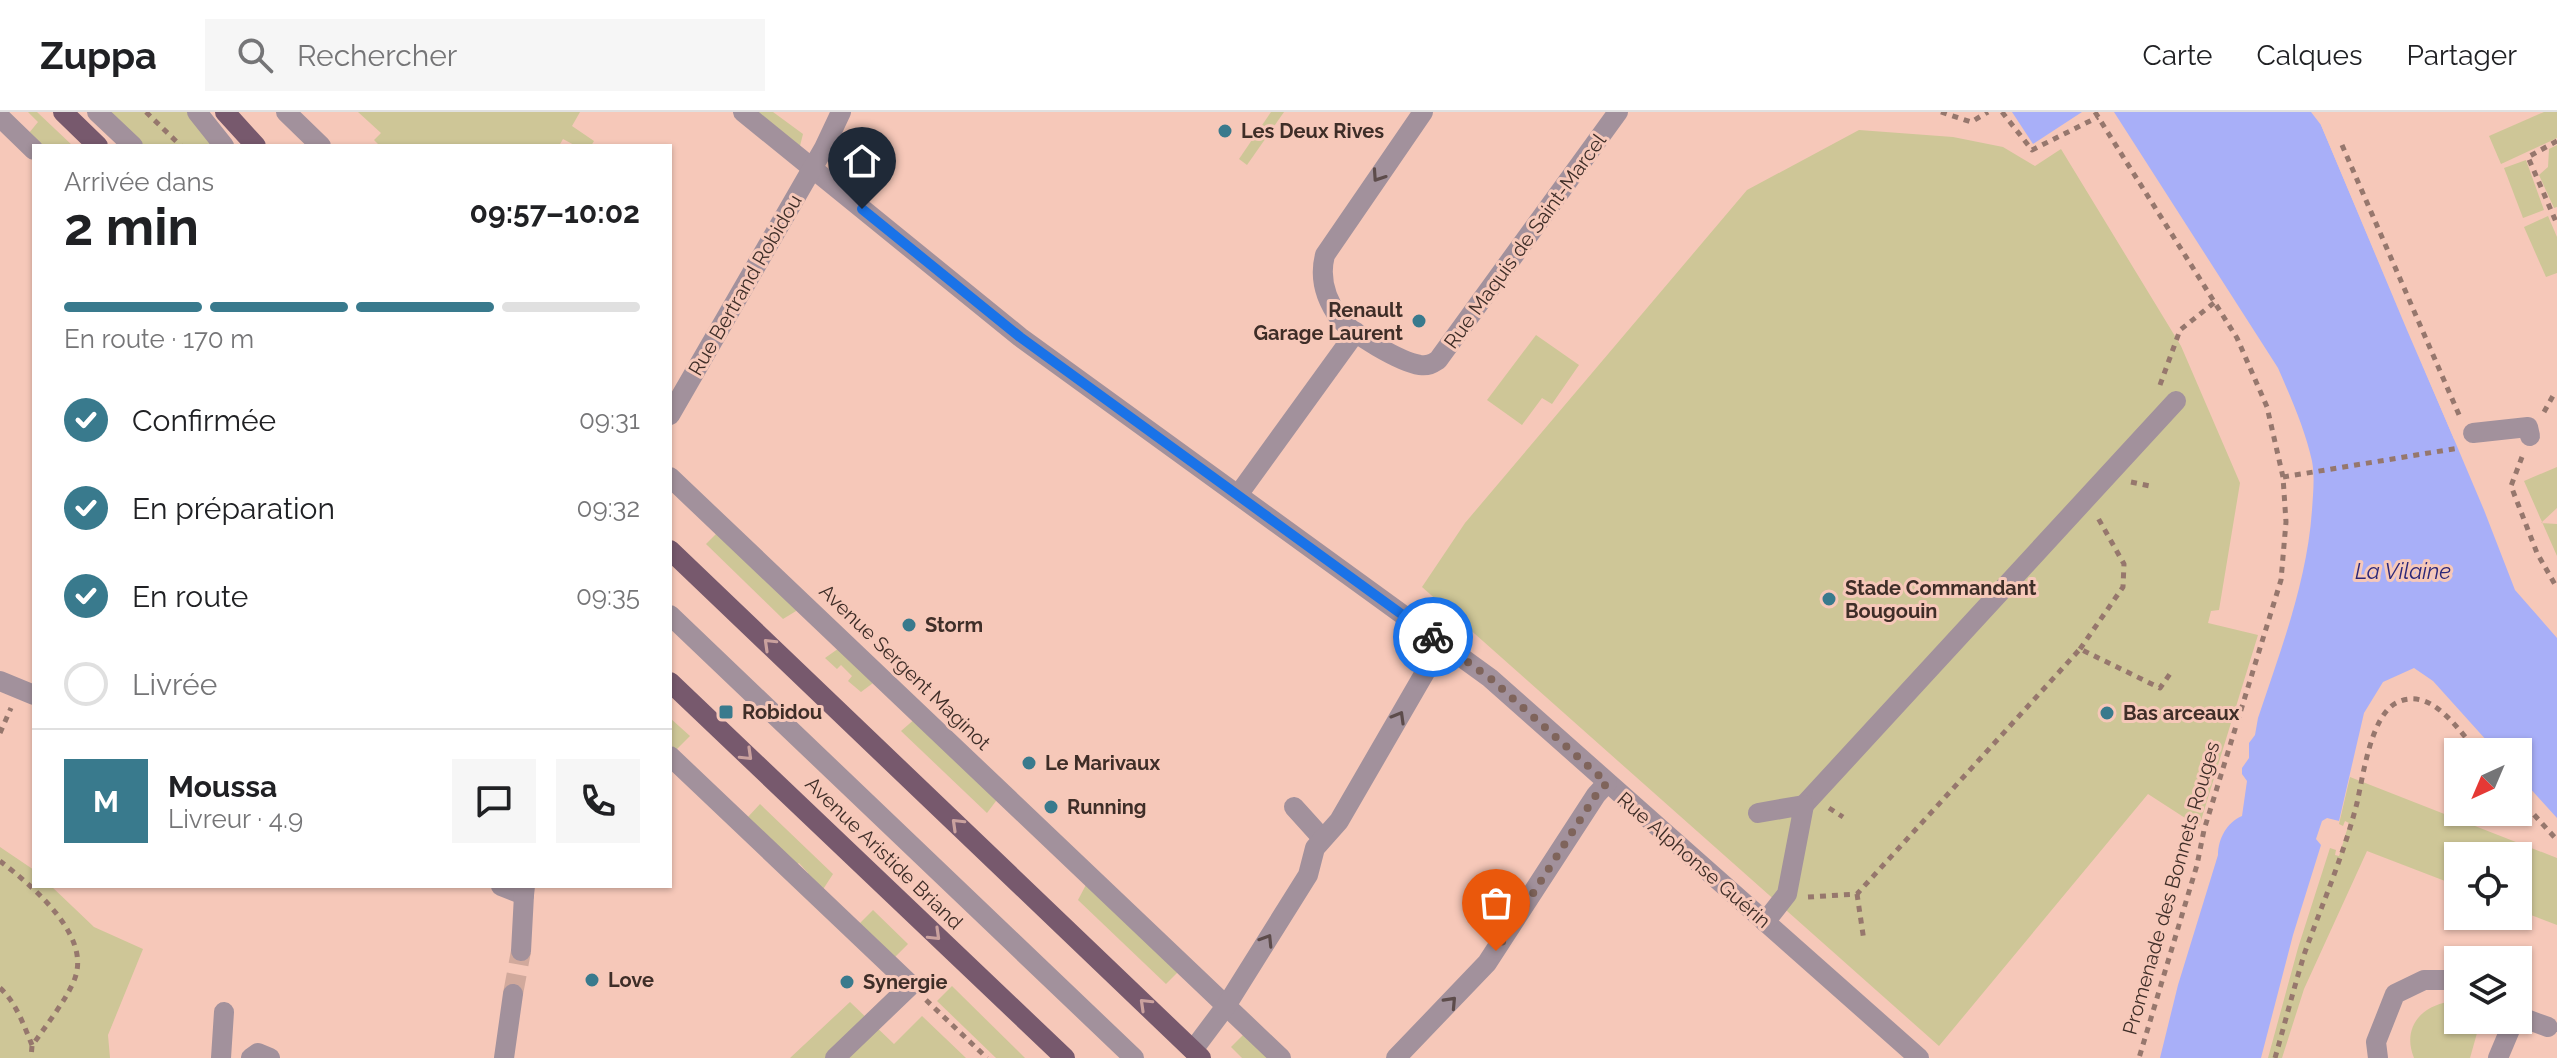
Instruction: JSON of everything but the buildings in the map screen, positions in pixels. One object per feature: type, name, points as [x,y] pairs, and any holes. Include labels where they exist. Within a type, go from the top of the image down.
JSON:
[{"type":"main road","points":[[63,112],[96,144]]},
{"type":"main road","points":[[225,112],[254,144]]},
{"type":"main road","points":[[672,552],[1197,1054]]},
{"type":"main road","name":"Avenue Aristide Briand","points":[[672,684],[1065,1058]]},
{"type":"street","points":[[97,112],[131,144]]},
{"type":"street","points":[[197,112],[222,144]]},
{"type":"street","points":[[286,112],[319,144]]},
{"type":"street","name":"Rue Alphonse Guérin","points":[[743,112],[1020,337],[1490,678],[1919,1058]]},
{"type":"street","name":"Rue Bertrand Robidou","points":[[672,412],[812,169],[841,112]]},
{"type":"street","points":[[1238,495],[1356,332],[1341,320],[1330,303],[1321,269],[1325,255],[1423,112]]},
{"type":"street","name":"Rue Maquis de Saint-Marcel","points":[[1356,332],[1418,365],[1428,365],[1438,360],[1613,114]]},
{"type":"street","points":[[0,117],[32,148]]},
{"type":"street","points":[[1765,922],[1787,894],[1804,805],[2176,401]]},
{"type":"street","points":[[2474,437],[2528,427],[2530,436]]},
{"type":"street","name":"Avenue Sergent Maginot","points":[[672,479],[1281,1058]]},
{"type":"street","points":[[672,617],[1134,1058]]},
{"type":"street","points":[[1197,1054],[1308,875],[1311,857],[1322,838],[1339,821],[1442,643]]},
{"type":"street","points":[[0,681],[32,694]]},
{"type":"street","points":[[672,758],[911,985],[835,1058]]},
{"type":"street","points":[[1396,1058],[1487,963],[1596,795],[1607,783]]},
{"type":"street","points":[[1758,813],[1804,805]]},
{"type":"street","points":[[1294,807],[1322,838]]},
{"type":"street","points":[[521,951],[524,891]]},
{"type":"street","points":[[2378,1058],[2376,1042],[2395,994],[2424,980],[2444,980]]},
{"type":"street","points":[[504,1058],[513,994]]},
{"type":"street","points":[[221,1058],[224,1012]]},
{"type":"street","points":[[2532,1022],[2548,1027]]},
{"type":"street","points":[[2498,1058],[2509,1034]]},
{"type":"path","points":[[146,112],[179,144]]},
{"type":"path","points":[[1941,112],[1971,122],[1988,112]]},
{"type":"path","points":[[2002,112],[2032,150],[2097,114]]},
{"type":"path","name":"Promenade des Bonnets Rouges","points":[[2097,114],[2237,338],[2267,407],[2283,477],[2286,522],[2281,580],[2204,830],[2197,865],[2143,1036],[2139,1058]]},
{"type":"path","points":[[2557,141],[2528,157],[2557,224]]},
{"type":"path","points":[[2283,477],[2474,437],[2460,416],[2342,145]]},
{"type":"path","points":[[2530,436],[2511,486],[2537,553],[2557,588]]},
{"type":"path","points":[[1805,897],[1857,894],[2080,649],[2123,587],[2124,564],[2093,510]]},
{"type":"path","points":[[2080,649],[2160,688],[2172,671]]},
{"type":"path","points":[[2275,1058],[2305,954],[2346,846],[2373,739],[2385,712],[2406,699],[2426,701],[2439,708],[2466,738]]},
{"type":"path","points":[[2532,812],[2557,840]]},
{"type":"path","points":[[0,861],[32,887]]},
{"type":"path","points":[[32,1046],[75,980],[79,960],[74,941],[63,921],[33,888]]},
{"type":"path","points":[[1857,894],[1864,941]]},
{"type":"path","points":[[911,985],[987,1058]]},
{"type":"path","points":[[0,988],[21,1019],[32,1046],[31,1058]]},
{"type":"shaded area","points":[[28,112],[37,112],[71,144],[41,144],[29,133],[38,122]]},
{"type":"shaded area","points":[[109,112],[188,112],[213,144],[142,144]]},
{"type":"shaded area","points":[[358,112],[580,112],[572,126],[594,141],[592,144],[572,144],[563,139],[560,144],[378,144],[374,140],[381,133]]},
{"type":"shaded area","points":[[755,112],[773,112],[803,134],[800,146]]},
{"type":"shaded area","points":[[1271,112],[1284,112],[1247,165],[1239,159]]},
{"type":"shaded area","points":[[2544,112],[2557,112],[2557,138],[2501,164],[2489,136]]},
{"type":"shaded area","name":"Stade Commandant Bougouin","points":[[1859,130],[1953,137],[2003,147],[2035,166],[2061,149],[2181,346],[2240,483],[2219,610],[2211,611],[2208,623],[2258,635],[2199,827],[2148,794],[1939,1046],[1422,587],[1465,523],[1747,190]]},
{"type":"shaded area","points":[[2557,145],[2557,207],[2554,208],[2539,175],[2548,167],[2549,149]]},
{"type":"shaded area","points":[[2526,160],[2544,210],[2523,218],[2504,168]]},
{"type":"shaded area","points":[[2548,216],[2557,237],[2557,273],[2546,277],[2524,227]]},
{"type":"shaded area","points":[[1536,335],[1579,365],[1552,404],[1542,398],[1522,425],[1487,400]]},
{"type":"shaded area","points":[[2557,467],[2557,508],[2542,522],[2524,481]]},
{"type":"shaded area","points":[[2543,523],[2557,524],[2557,556]]},
{"type":"shaded area","points":[[720,530],[801,608],[783,619],[706,544]]},
{"type":"shaded area","points":[[842,646],[877,680],[861,692],[848,681],[852,676],[841,665],[837,669],[825,658]]},
{"type":"shaded area","points":[[916,718],[999,797],[987,813],[901,731]]},
{"type":"shaded area","points":[[672,720],[690,736],[676,750],[672,746]]},
{"type":"shaded area","points":[[2350,777],[2444,814],[2444,826],[2475,826],[2516,842],[2444,842],[2444,881],[2367,851],[2304,989],[2282,1058],[2268,1058],[2330,848],[2336,850],[2335,855],[2339,856],[2349,823],[2339,824]]},
{"type":"shaded area","points":[[760,804],[833,874],[822,891],[806,876],[808,873],[799,863],[795,866],[747,818]]},
{"type":"shaded area","points":[[0,847],[32,869],[32,888],[53,888],[94,927],[143,949],[108,1035],[110,1058],[0,1058]]},
{"type":"shaded area","points":[[2532,848],[2557,858],[2557,925],[2532,915]]},
{"type":"shaded area","points":[[1088,881],[1181,969],[1166,984],[1078,900]]},
{"type":"shaded area","points":[[873,910],[908,944],[893,959],[877,939],[858,925]]},
{"type":"shaded area","points":[[952,986],[1025,1058],[996,1058],[937,1001]]},
{"type":"shaded area","points":[[850,1002],[894,1044],[922,1016],[966,1058],[790,1058]]},
{"type":"shaded area","points":[[2444,1003],[2444,1034],[2477,1034],[2470,1058],[2414,1058],[2410,1038],[2412,1029],[2422,1014]]},
{"type":"shaded area","points":[[1245,1033],[1272,1058],[1242,1058],[1231,1047]]},
{"type":"water","points":[[2012,112],[2082,112],[2033,144]]},
{"type":"water","name":"La Vilaine","points":[[2114,112],[2311,112],[2321,125],[2515,590],[2557,638],[2557,818],[2532,790],[2532,738],[2484,738],[2433,681],[2414,668],[2383,682],[2364,713],[2339,821],[2327,818],[2322,821],[2316,839],[2321,845],[2293,935],[2261,1058],[2160,1058],[2220,843],[2228,827],[2242,816],[2247,781],[2242,768],[2249,758],[2249,743],[2255,735],[2305,563],[2312,510],[2312,461],[2302,425],[2278,368]]},
{"type":"pier","points":[[2325,123],[2458,439],[2454,439],[2407,330],[2321,125]]},
{"type":"tunnel","points":[[513,994],[521,951]]},
{"type":"way so far","points":[[1433,637],[1490,678],[1607,783],[1596,795],[1496,951]]},
{"type":"place","name":"Les Deux Rives","points":[[1225,131]]},
{"type":"place","name":"Renault Garage Laurent","points":[[1419,321]]},
{"type":"place","name":"Stade Commandant Bougouin","points":[[1829,599]]},
{"type":"place","name":"Storm","points":[[909,625]]},
{"type":"place","name":"Robidou","points":[[726,712]]},
{"type":"place","name":"Bas arceaux","points":[[2107,713]]},
{"type":"place","name":"Le Marivaux","points":[[1029,763]]},
{"type":"place","name":"Running","points":[[1051,807]]},
{"type":"place","name":"Love","points":[[592,980]]},
{"type":"place","name":"Synergie","points":[[847,982]]},
{"type":"route","points":[[862,209],[1020,337],[1433,637]]}]
